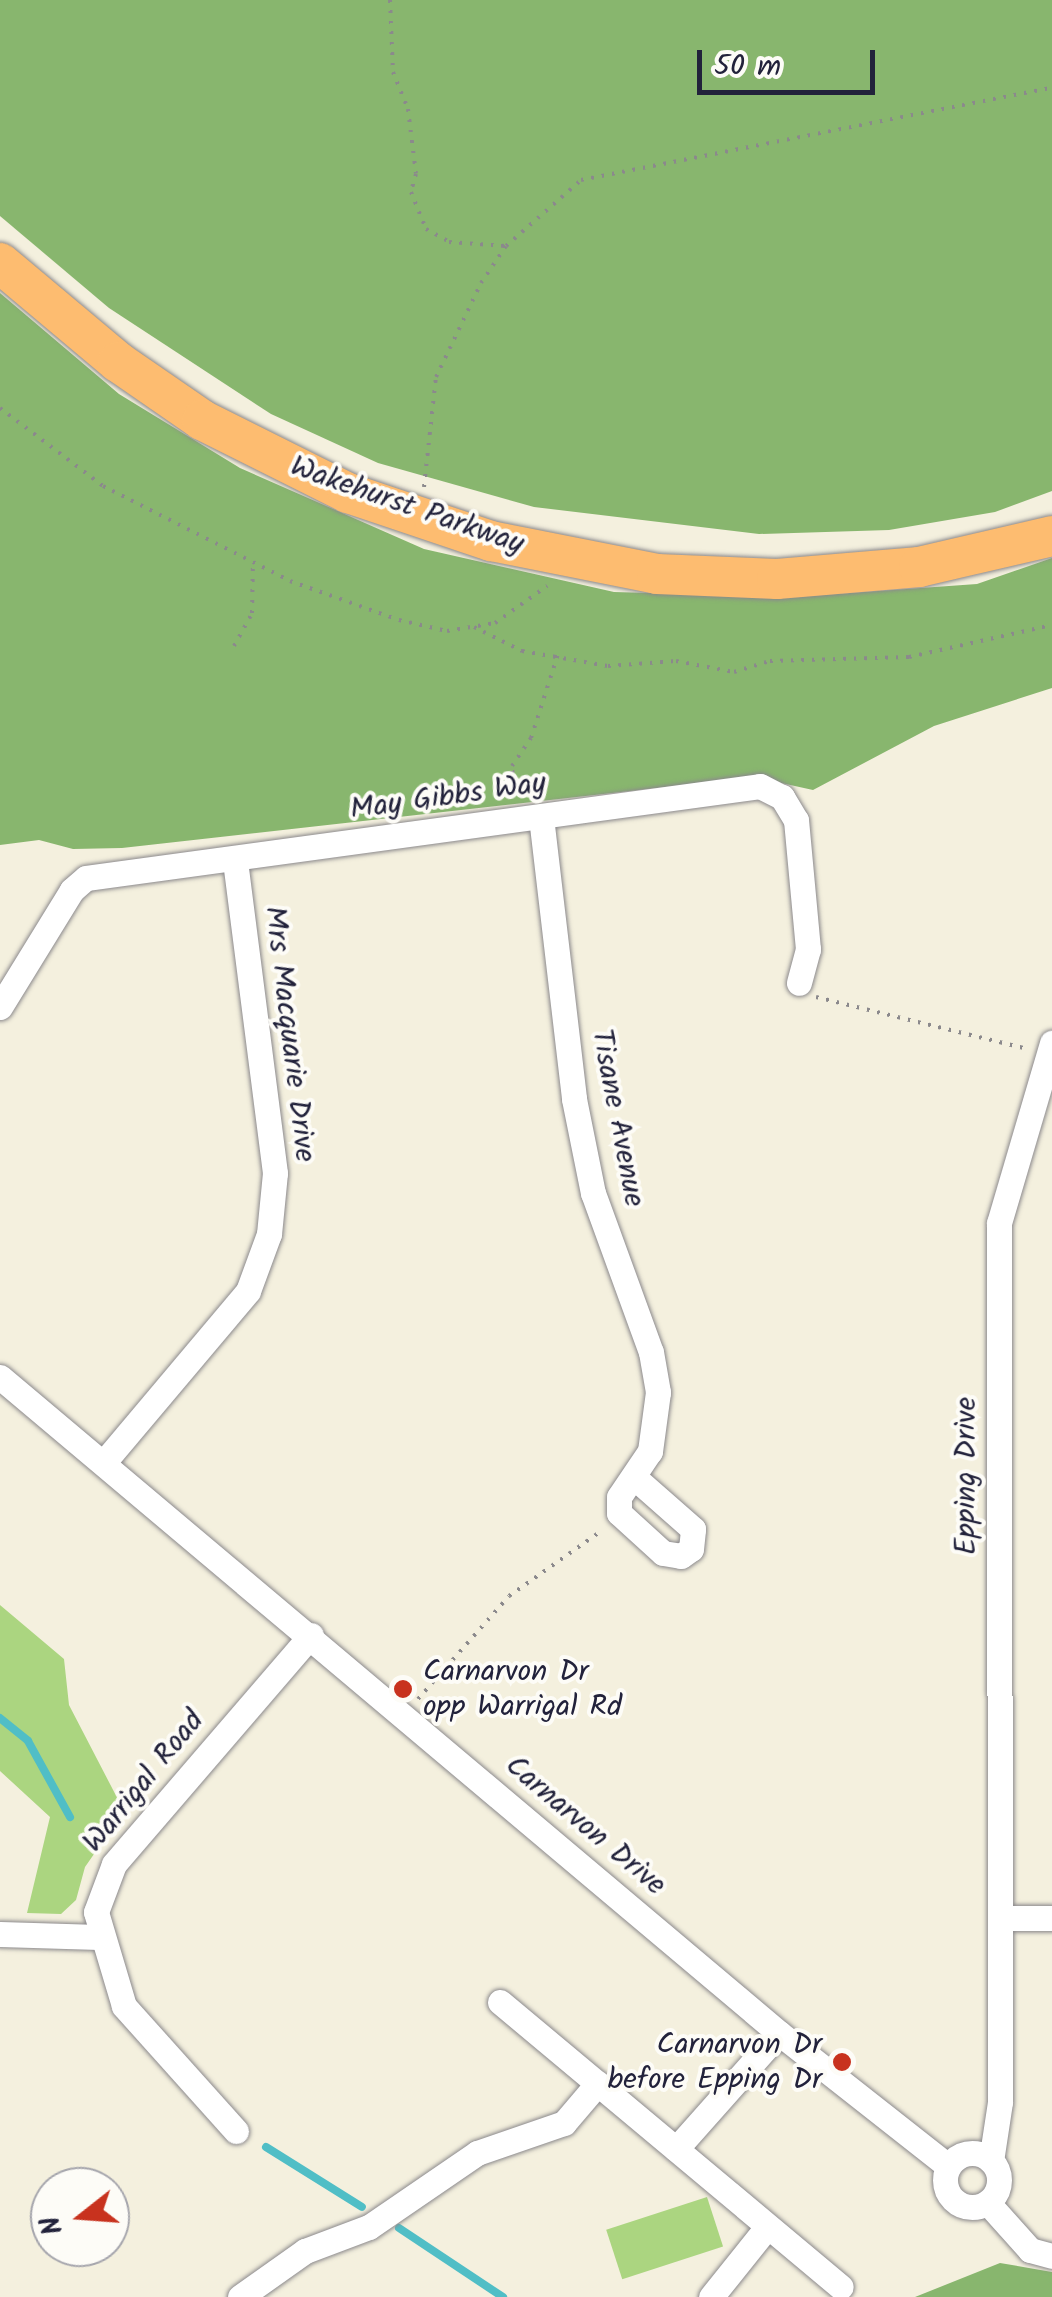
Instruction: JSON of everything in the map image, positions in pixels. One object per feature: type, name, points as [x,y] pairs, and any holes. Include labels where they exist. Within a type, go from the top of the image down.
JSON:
[{"type":"main road","name":"Wakehurst Parkway","points":[[0,263],[118,362],[202,420],[280,463],[491,541],[656,574],[778,579],[919,567],[1052,536]]},
{"type":"street","name":"May Gibbs Way","points":[[0,1007],[72,890],[86,878],[760,786],[782,797],[796,820],[808,949],[799,984]]},
{"type":"street","name":"Tisane Avenue","points":[[529,819],[592,1193],[650,1352],[658,1392],[657,1427],[634,1478],[617,1504],[624,1521]]},
{"type":"street","name":"Mrs Macquarie Drive","points":[[106,1461],[248,1291],[269,1234],[275,1173],[235,859]]},
{"type":"street","name":"Epping Drive","points":[[990,2160],[1000,2102],[999,1224],[1050,1048]]},
{"type":"street","name":"Carnarvon Drive","points":[[0,1377],[106,1461],[779,2033],[948,2166]]},
{"type":"street","points":[[624,1521],[674,1557],[695,1540],[687,1521],[634,1478]]},
{"type":"street","name":"Warrigal Road","points":[[236,2130],[124,2006],[99,1938],[96,1912],[114,1864],[310,1636]]},
{"type":"street","points":[[1000,1918],[1052,1918]]},
{"type":"street","points":[[0,1934],[99,1938]]},
{"type":"street","points":[[500,2002],[841,2287]]},
{"type":"street","points":[[676,2149],[779,2033]]},
{"type":"street","points":[[240,2297],[305,2251],[369,2228],[477,2153],[564,2123],[598,2083]]},
{"type":"street","points":[[968,2153],[990,2160],[998,2187],[988,2203],[970,2208],[952,2200],[944,2183],[948,2166],[968,2153]]},
{"type":"street","points":[[988,2203],[1030,2250],[1052,2256]]},
{"type":"street","points":[[711,2297],[767,2226]]},
{"type":"path","points":[[390,0],[393,72],[408,109],[416,174],[411,192],[426,229],[449,242],[506,246]]},
{"type":"path","points":[[418,516],[436,377],[506,246],[581,180],[1052,88]]},
{"type":"path","points":[[0,408],[65,464],[253,562],[399,620],[447,631],[495,623],[584,560]]},
{"type":"path","points":[[234,646],[252,612],[253,562]]},
{"type":"path","points":[[474,627],[522,651],[558,654],[608,666],[676,661],[696,670],[734,672],[770,661],[910,657],[1052,625]]},
{"type":"path","points":[[529,819],[512,766],[531,738],[558,654]]},
{"type":"path","points":[[799,984],[824,1004],[1050,1048]]},
{"type":"path","points":[[404,1714],[509,1596],[624,1521]]},
{"type":"green space","points":[[0,0],[1052,0],[1052,491],[995,512],[889,530],[759,534],[534,507],[378,463],[271,414],[109,308],[0,216]]},
{"type":"green space","points":[[0,293],[119,394],[240,468],[424,549],[614,592],[794,597],[977,584],[1052,558],[1052,688],[934,726],[813,790],[754,777],[122,848],[73,849],[39,840],[0,845]]},
{"type":"green space","points":[[0,1605],[64,1659],[69,1705],[124,1811],[85,1867],[76,1900],[61,1914],[27,1913],[50,1817],[0,1771]]},
{"type":"green space","points":[[707,2197],[723,2246],[622,2279],[606,2230]]},
{"type":"green space","points":[[1000,2263],[1052,2272],[1052,2297],[915,2297]]},
{"type":"waterway","points":[[0,1718],[28,1741],[70,1817]]},
{"type":"waterway","points":[[266,2147],[362,2207]]},
{"type":"waterway","points":[[399,2228],[503,2297]]},
{"type":"place","name":"Carnarvon Dr opp Warrigal Rd","points":[[403,1689]]},
{"type":"place","name":"Carnarvon Dr before Epping Dr","points":[[842,2062]]}]
